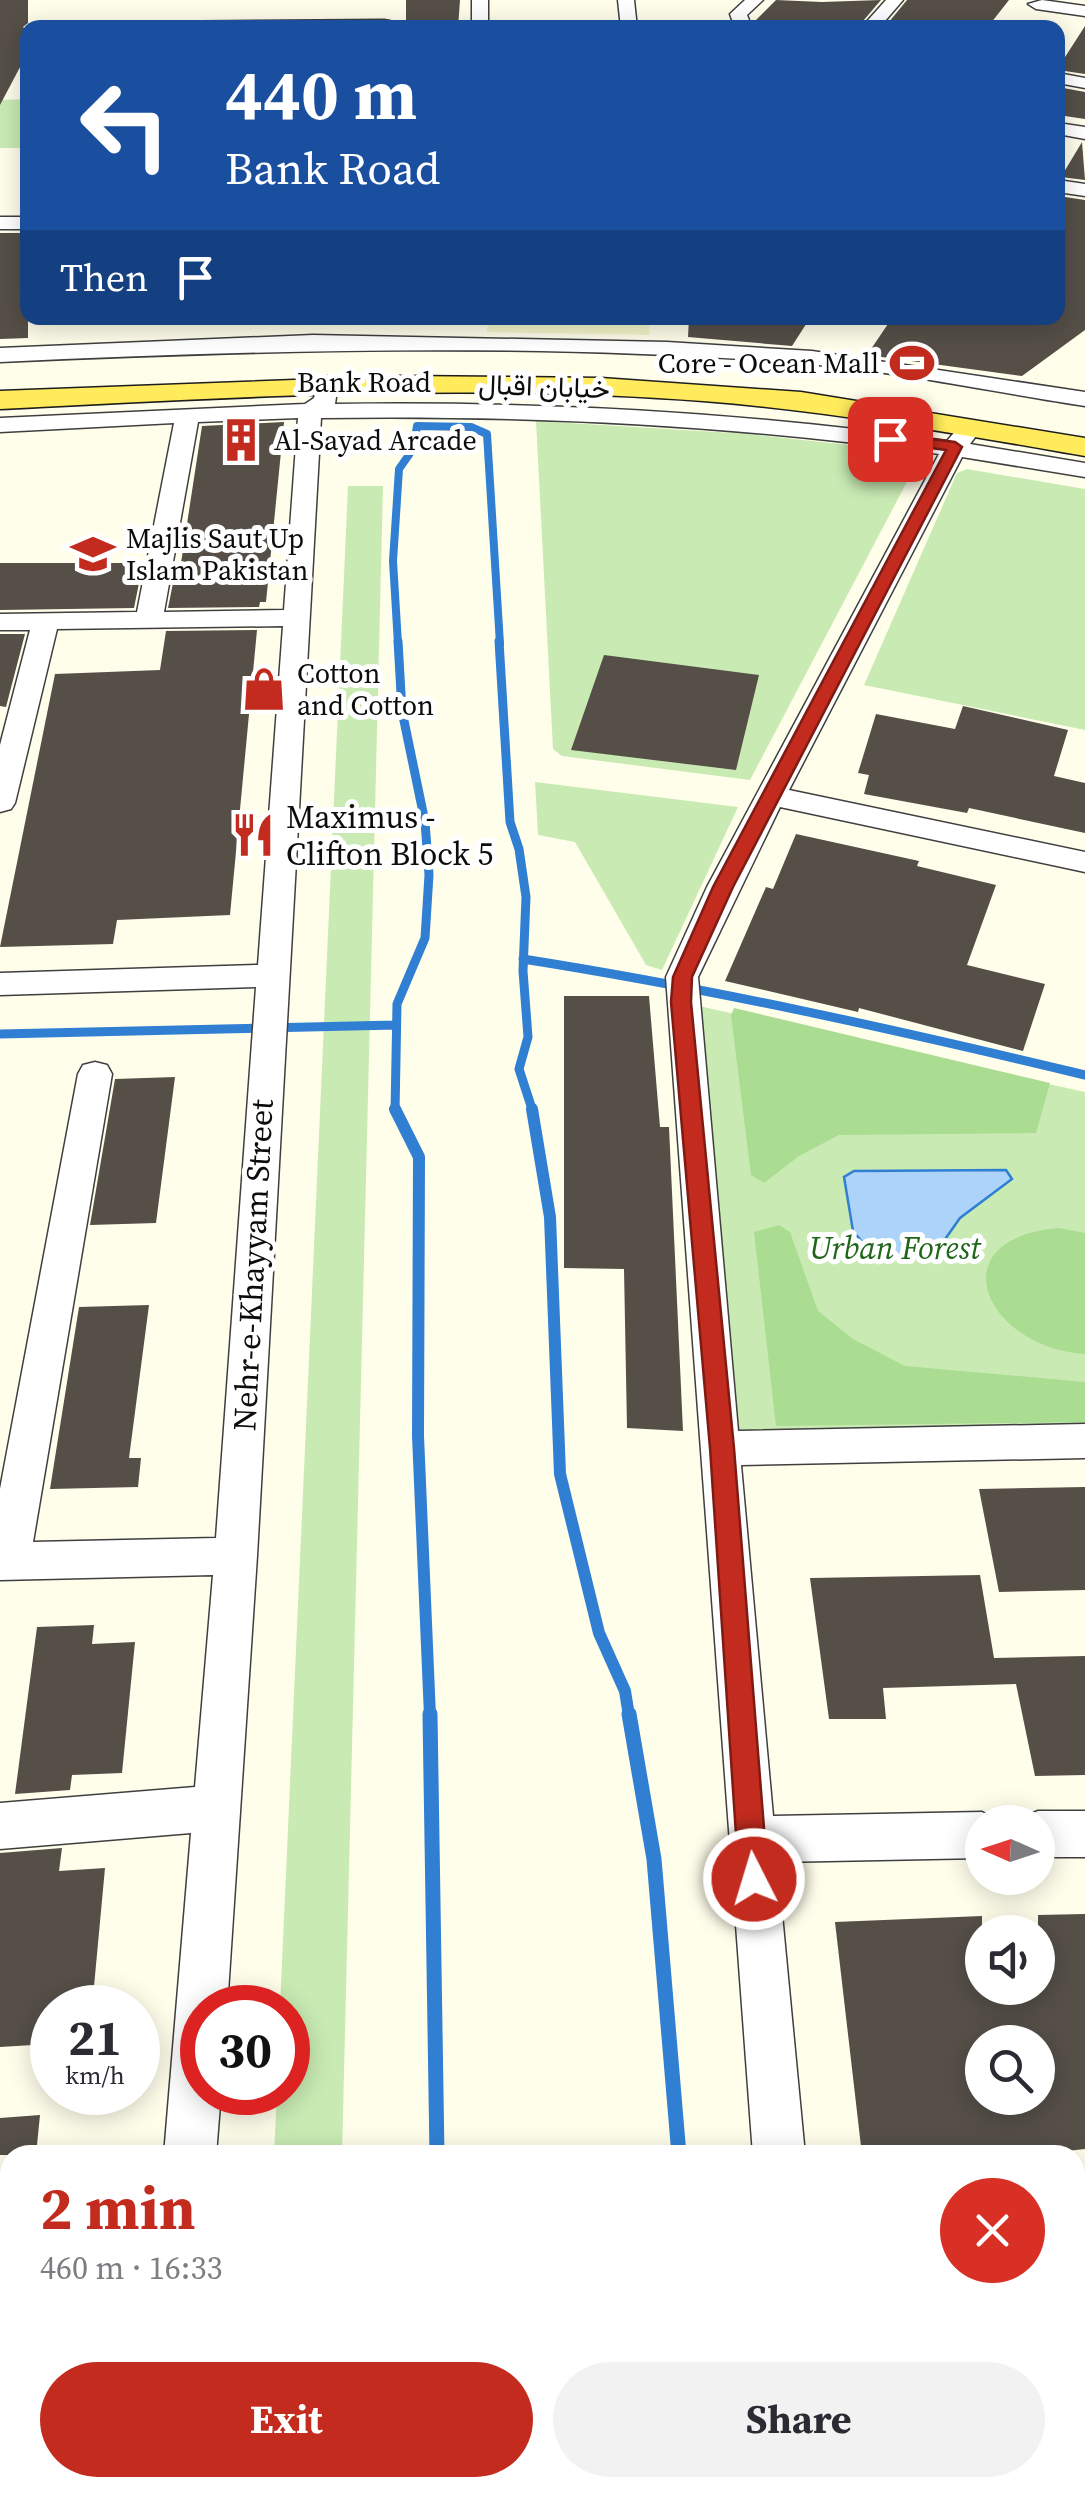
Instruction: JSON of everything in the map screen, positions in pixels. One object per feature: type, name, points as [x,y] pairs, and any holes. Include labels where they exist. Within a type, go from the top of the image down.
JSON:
[{"type":"main road","name":"خیابان اقبال","points":[[0,388],[665,351],[800,379],[1085,425]]},
{"type":"main road","points":[[0,370],[282,354],[428,365]]},
{"type":"main road","name":"خیابان اقبال","points":[[321,398],[394,397],[484,384],[802,401],[962,437],[1085,447]]},
{"type":"main road","points":[[0,400],[321,398]]},
{"type":"main road","points":[[0,416],[321,398]]},
{"type":"street","points":[[876,20],[894,0]]},
{"type":"street","points":[[1034,6],[1085,11]]},
{"type":"street","points":[[313,342],[315,325]]},
{"type":"street","points":[[373,343],[374,325]]},
{"type":"street","points":[[477,345],[478,325]]},
{"type":"street","points":[[0,354],[313,342],[665,351],[812,358],[1085,399]]},
{"type":"street","name":"Bank Road","points":[[0,424],[187,417],[321,398],[962,437],[1085,470]]},
{"type":"street","name":"Nehr-e-Khayyam Street","points":[[191,2145],[236,1556],[270,976],[298,618],[321,398]]},
{"type":"street","points":[[149,621],[187,417]]},
{"type":"street","points":[[778,2145],[682,977],[723,887],[962,437]]},
{"type":"street","points":[[0,622],[298,618]]},
{"type":"street","points":[[0,803],[45,622]]},
{"type":"street","points":[[772,796],[1085,862]]},
{"type":"street","points":[[0,984],[270,976]]},
{"type":"street","points":[[95,1074],[4,1561],[236,1556]]},
{"type":"street","points":[[722,1448],[1085,1441]]},
{"type":"street","points":[[0,1826],[216,1808]]},
{"type":"street","points":[[1055,1834],[1085,1834]]},
{"type":"street","points":[[750,1840],[965,1835]]},
{"type":"green space","points":[[20,99],[20,148],[0,148],[0,100]]},
{"type":"green space","points":[[488,325],[649,325],[650,335],[487,332]]},
{"type":"green space","points":[[536,421],[749,434],[877,448],[919,459],[750,780],[562,756],[553,749]]},
{"type":"green space","points":[[967,469],[1085,489],[1085,730],[864,685],[957,473]]},
{"type":"green space","points":[[348,486],[383,486],[342,2145],[274,2145],[276,2115],[310,2115],[310,1985],[281,1985]]},
{"type":"green space","points":[[535,782],[738,807],[662,970],[646,965],[575,842],[538,835]]},
{"type":"green space","name":"Urban Forest","points":[[681,1002],[1085,1092],[1085,1441],[722,1448]]},
{"type":"green space","points":[[734,1008],[1050,1083],[1036,1133],[839,1135],[799,1156],[764,1183],[751,1175],[731,1015]]},
{"type":"green space","points":[[779,1225],[790,1232],[818,1311],[853,1339],[905,1366],[1085,1382],[1085,1422],[776,1426],[754,1232]]},
{"type":"green space","points":[[1059,1228],[1085,1233],[1085,1354],[1050,1347],[1021,1333],[1000,1314],[988,1292],[987,1271],[997,1251],[1021,1236]]},
{"type":"water","points":[[1006,1170],[1012,1179],[960,1218],[934,1255],[873,1255],[853,1231],[844,1177],[854,1171]]},
{"type":"building","points":[[0,0],[28,0],[28,20],[20,20],[20,67],[0,105]]},
{"type":"building","points":[[406,0],[460,0],[459,20],[406,20]]},
{"type":"building","points":[[776,0],[881,0],[864,20],[756,20]]},
{"type":"building","points":[[907,0],[1009,0],[993,20],[891,20]]},
{"type":"building","points":[[1085,26],[1085,74],[1065,71],[1065,57]]},
{"type":"building","points":[[1065,88],[1085,92],[1085,119],[1065,116]]},
{"type":"building","points":[[1082,142],[1085,180],[1065,178],[1065,170]]},
{"type":"building","points":[[1065,197],[1085,200],[1085,330],[1022,376],[867,355],[887,325],[1065,325]]},
{"type":"building","points":[[0,233],[20,233],[20,325],[28,325],[28,338],[0,339]]},
{"type":"building","points":[[689,325],[806,325],[792,346],[688,337]]},
{"type":"building","points":[[284,422],[266,602],[260,602],[259,607],[168,608],[177,563],[181,563],[202,426]]},
{"type":"building","points":[[0,563],[143,563],[134,608],[0,610]]},
{"type":"building","points":[[257,630],[230,915],[117,920],[113,944],[0,947],[55,674],[160,670],[166,631]]},
{"type":"building","points":[[0,634],[25,634],[6,707],[0,706]]},
{"type":"building","points":[[604,655],[759,675],[736,770],[571,750]]},
{"type":"building","points":[[963,706],[1068,730],[1054,776],[1085,783],[1085,833],[969,808],[967,813],[864,794],[869,775],[858,773],[876,714],[955,729]]},
{"type":"building","points":[[796,834],[919,861],[917,866],[996,885],[967,965],[1045,984],[1023,1051],[859,1008],[858,1012],[725,981],[766,887],[773,889]]},
{"type":"building","points":[[564,996],[649,996],[660,1127],[669,1127],[683,1431],[627,1428],[624,1269],[564,1268]]},
{"type":"building","points":[[175,1077],[156,1223],[90,1225],[115,1079]]},
{"type":"building","points":[[149,1305],[129,1458],[141,1458],[138,1487],[50,1489],[79,1307]]},
{"type":"building","points":[[1085,1487],[1085,1590],[999,1592],[979,1489]]},
{"type":"building","points":[[980,1575],[994,1658],[1085,1656],[1085,1775],[1035,1776],[1016,1684],[883,1688],[886,1719],[829,1719],[810,1578]]},
{"type":"building","points":[[94,1625],[92,1644],[135,1642],[122,1773],[72,1775],[70,1790],[15,1794],[37,1627]]},
{"type":"building","points":[[62,1848],[59,1871],[105,1868],[94,1985],[30,1985],[30,2045],[0,2047],[0,1853]]},
{"type":"building","points":[[1085,1914],[1085,2145],[861,2145],[835,1922],[965,1917],[965,2005],[1055,2005],[1055,1915],[1038,1915]]},
{"type":"building","points":[[40,2115],[37,2145],[0,2145],[0,2118]]},
{"type":"waterway","points":[[398,644],[393,561],[399,469],[413,449],[417,426],[471,427],[487,434],[500,644]]},
{"type":"waterway","points":[[395,1109],[397,1004],[425,938],[429,875],[425,822],[402,711],[398,641]]},
{"type":"waterway","points":[[499,641],[510,822],[519,849],[526,897],[523,959]]},
{"type":"waterway","points":[[523,959],[805,1011],[1085,1075]]},
{"type":"waterway","points":[[523,959],[528,1037],[519,1069],[533,1112]]},
{"type":"waterway","points":[[0,1034],[396,1025]]},
{"type":"waterway","points":[[395,1109],[419,1157],[418,1436],[430,1716]]},
{"type":"waterway","points":[[532,1109],[550,1217],[560,1474],[599,1633],[625,1691],[629,1716]]},
{"type":"waterway","points":[[430,1714],[437,2145]]},
{"type":"waterway","points":[[629,1714],[654,1859],[678,2145]]},
{"type":"place","name":"Core - Ocean Mall","points":[[912,363]]},
{"type":"place","name":"Al-Sayad Arcade","points":[[241,440]]},
{"type":"place","name":"Majlis Saut Up Islam Pakistan","points":[[93,554]]},
{"type":"place","name":"Cotton and Cotton","points":[[264,689]]},
{"type":"place","name":"Maximus - Clifton Block 5","points":[[253,835]]},
{"type":"route","points":[[754,1879],[682,977],[723,887],[955,447],[890,439]]}]
